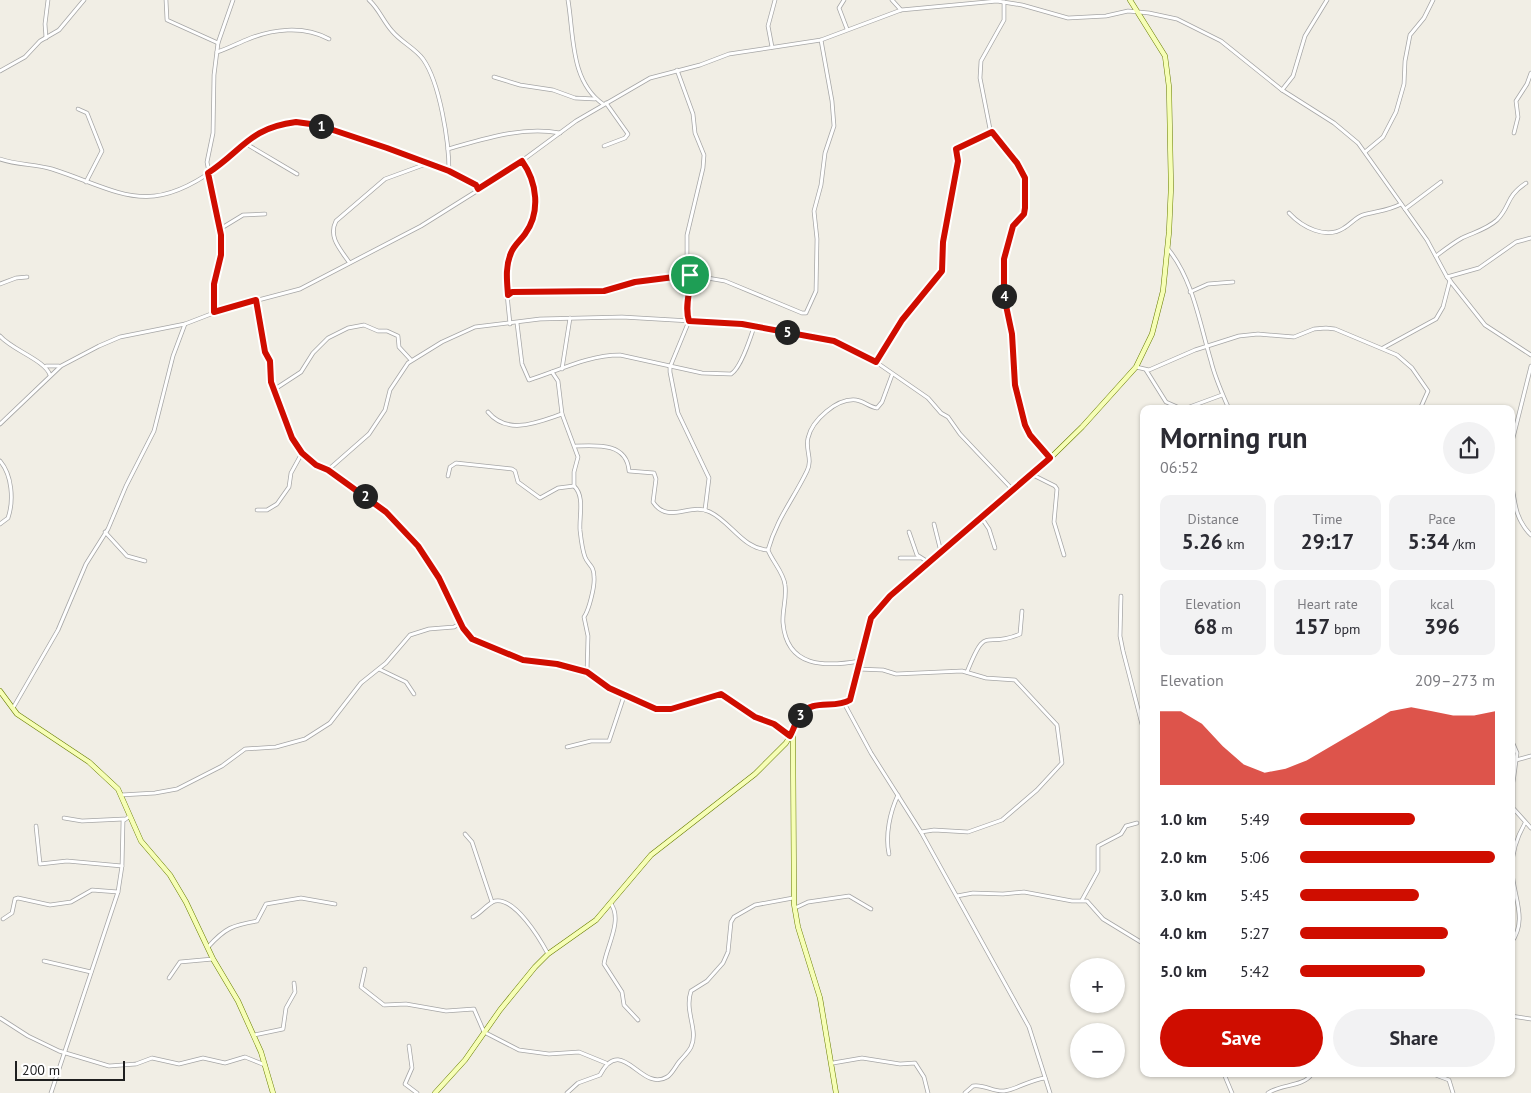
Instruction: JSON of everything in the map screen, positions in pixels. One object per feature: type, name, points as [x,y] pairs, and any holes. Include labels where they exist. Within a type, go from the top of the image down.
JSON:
[{"type":"main road","points":[[435,1093],[465,1060],[525,979],[548,954],[596,920],[651,855],[755,774],[786,743],[800,715],[811,706],[844,703],[853,694],[867,629],[876,610],[928,562],[1033,474],[1082,427],[1136,367],[1152,334],[1159,310],[1168,249],[1171,187],[1165,56],[1135,12],[1130,0]]},
{"type":"main road","points":[[0,690],[13,709],[37,729],[89,762],[122,794],[142,841],[170,875],[186,902],[214,960],[229,984],[254,1035],[273,1093]]},
{"type":"main road","points":[[794,729],[794,908],[820,998],[833,1063],[836,1093]]},
{"type":"street","points":[[46,38],[45,24],[48,0]]},
{"type":"street","points":[[0,70],[25,57],[46,38],[64,26],[84,0]]},
{"type":"street","points":[[166,0],[167,20],[218,43]]},
{"type":"street","points":[[214,312],[215,277],[221,255],[220,229],[208,173],[208,162],[214,133],[218,43],[233,0]]},
{"type":"street","points":[[369,0],[379,11],[390,29],[408,44],[427,66],[437,87],[448,149],[449,171]]},
{"type":"street","points":[[568,0],[577,64],[588,89],[596,100]]},
{"type":"street","points":[[772,47],[768,26],[775,0]]},
{"type":"street","points":[[844,0],[839,8],[847,29]]},
{"type":"street","points":[[892,0],[901,10]]},
{"type":"street","points":[[0,424],[61,366],[120,337],[186,324],[214,312],[300,289],[336,271],[349,262],[443,214],[560,133],[650,78],[729,54],[821,40],[901,10],[996,0],[1068,18],[1086,18],[1135,12],[1177,19],[1221,41],[1282,90],[1334,123],[1365,152],[1427,240],[1449,279],[1485,325],[1531,355]]},
{"type":"street","points":[[1282,90],[1293,76],[1305,36],[1327,0]]},
{"type":"street","points":[[1365,152],[1383,137],[1396,112],[1404,84],[1405,60],[1410,34],[1424,18],[1433,0]]},
{"type":"street","points":[[1004,2],[1004,20],[981,62],[980,70],[988,123],[992,132],[1017,163],[1025,178],[1024,214],[1013,226],[1004,259],[1004,296],[1012,334],[1015,385],[1025,425],[1030,435],[1050,458]]},
{"type":"street","points":[[217,52],[255,37],[291,29],[319,34],[328,39]]},
{"type":"street","points":[[508,295],[512,292],[604,291],[635,282],[690,275],[725,281],[806,313],[810,307],[817,283],[817,239],[814,211],[823,177],[825,153],[834,126],[832,101],[821,40]]},
{"type":"street","points":[[677,70],[694,114],[695,133],[704,155],[703,168],[687,235],[687,260],[691,288],[686,304],[689,321],[670,367],[674,403],[709,478],[705,510]]},
{"type":"street","points":[[1514,133],[1518,117],[1516,102],[1528,84],[1531,73]]},
{"type":"street","points":[[494,76],[520,85],[553,90],[575,98],[596,100],[605,104],[628,134],[625,138],[604,146]]},
{"type":"street","points":[[78,109],[88,114],[102,151],[86,182]]},
{"type":"street","points":[[0,159],[26,166],[48,168],[126,196],[145,198],[190,185],[208,173],[253,135],[274,126],[307,122],[387,148],[449,171],[476,185],[478,189]]},
{"type":"street","points":[[448,149],[494,136],[541,130],[560,133]]},
{"type":"street","points":[[876,362],[906,314],[942,271],[943,242],[958,161],[956,149],[992,132]]},
{"type":"street","points":[[243,142],[297,174]]},
{"type":"street","points":[[510,324],[507,269],[510,257],[531,224],[534,209],[534,186],[522,161]]},
{"type":"street","points":[[349,262],[334,238],[333,229],[336,221],[385,179],[426,164]]},
{"type":"street","points":[[1405,209],[1441,182]]},
{"type":"street","points":[[1436,256],[1460,240],[1479,232],[1497,220],[1511,194],[1526,183]]},
{"type":"street","points":[[1289,213],[1300,222],[1327,234],[1342,229],[1360,216],[1386,210],[1400,204]]},
{"type":"street","points":[[220,229],[243,215],[265,214]]},
{"type":"street","points":[[1449,279],[1479,268],[1516,242],[1531,238]]},
{"type":"street","points":[[1168,249],[1174,256],[1190,292],[1222,395],[1227,405]]},
{"type":"street","points":[[0,284],[16,278],[27,277]]},
{"type":"street","points":[[1382,348],[1436,320],[1443,307],[1449,279]]},
{"type":"street","points":[[1190,292],[1208,284],[1234,282]]},
{"type":"street","points":[[256,300],[265,352],[270,361],[271,382],[292,438],[302,453],[316,465],[328,470],[386,512],[418,546],[439,578],[461,622],[472,639],[523,660],[557,664],[587,672],[624,696],[644,705],[664,710],[721,694],[755,717],[774,724],[790,736]]},
{"type":"street","points":[[328,470],[369,434],[385,410],[390,390],[411,360],[442,342],[469,329],[540,319],[622,317],[731,323],[834,341],[876,362],[892,375],[928,398],[941,413],[948,416],[960,434],[1013,490]]},
{"type":"street","points":[[562,370],[570,318]]},
{"type":"street","points":[[517,323],[522,364],[529,380],[562,370],[583,360],[609,355],[620,355],[670,367],[715,374],[734,374],[754,327]]},
{"type":"street","points":[[13,709],[58,630],[86,564],[105,532],[154,431],[173,356],[186,324]]},
{"type":"street","points":[[275,389],[300,372],[313,353],[328,338],[353,326],[364,325],[378,331],[391,332],[398,336],[399,347],[411,360]]},
{"type":"street","points":[[1136,367],[1145,370],[1154,368],[1207,345],[1248,335],[1298,336],[1319,328],[1336,330],[1382,348],[1406,363],[1425,385],[1428,394],[1422,405]]},
{"type":"street","points":[[0,336],[11,346],[43,365],[49,370],[50,375]]},
{"type":"street","points":[[43,365],[61,366]]},
{"type":"street","points":[[1515,430],[1531,366]]},
{"type":"street","points":[[1145,370],[1166,402],[1173,405]]},
{"type":"street","points":[[552,372],[559,386],[562,414],[576,446],[578,457],[574,472],[574,486],[578,490],[581,504],[580,527],[585,559],[593,566],[594,575],[589,611],[584,617],[588,636],[587,672]]},
{"type":"street","points":[[860,661],[824,665],[815,663],[792,652],[783,621],[785,583],[768,550],[776,522],[811,463],[807,440],[811,430],[832,408],[847,400],[859,400],[877,408],[882,402],[892,375]]},
{"type":"street","points":[[1194,405],[1222,395]]},
{"type":"street","points":[[488,412],[497,420],[508,425],[530,424],[562,414]]},
{"type":"street","points":[[576,446],[597,446],[616,450],[624,454],[628,460],[629,471],[654,473],[656,479],[653,502],[662,512],[673,514],[693,509],[705,510],[716,516],[755,548],[768,550]]},
{"type":"street","points":[[257,510],[267,510],[277,504],[289,486],[290,473],[302,453]]},
{"type":"street","points":[[0,461],[8,475],[11,500],[8,518],[0,524]]},
{"type":"street","points":[[448,476],[450,466],[456,462],[512,468],[515,470],[518,482],[540,498],[558,488],[574,486]]},
{"type":"street","points":[[1033,474],[1057,489],[1054,522],[1064,555]]},
{"type":"street","points":[[1515,512],[1524,528],[1531,535]]},
{"type":"street","points":[[981,517],[989,529],[995,548]]},
{"type":"street","points":[[934,524],[941,552]]},
{"type":"street","points":[[105,532],[126,556],[145,561]]},
{"type":"street","points":[[909,532],[920,558]]},
{"type":"street","points":[[900,558],[920,558],[928,562]]},
{"type":"street","points":[[1121,596],[1120,636],[1140,717]]},
{"type":"street","points":[[967,672],[978,646],[983,640],[1020,634],[1022,611]]},
{"type":"street","points":[[122,794],[155,793],[177,789],[222,766],[245,749],[276,748],[305,739],[330,724],[361,683],[379,669],[414,633],[454,627],[461,622]]},
{"type":"street","points":[[379,669],[406,682],[414,694]]},
{"type":"street","points":[[858,669],[883,670],[896,674],[955,670],[986,678],[1011,679],[1019,682],[1039,708],[1057,725],[1062,763],[1037,790],[1002,820],[968,832],[934,830],[921,832]]},
{"type":"street","points":[[567,747],[591,741],[609,741],[624,696]]},
{"type":"street","points":[[844,703],[871,753],[899,794],[921,832],[1029,1027],[1050,1093]]},
{"type":"street","points":[[1515,749],[1517,754],[1515,770]]},
{"type":"street","points":[[1516,760],[1531,756]]},
{"type":"street","points":[[889,854],[887,836],[893,805],[899,794]]},
{"type":"street","points":[[1515,810],[1531,828]]},
{"type":"street","points":[[64,818],[82,821],[124,819],[130,816]]},
{"type":"street","points":[[51,1093],[118,892],[122,866],[124,819]]},
{"type":"street","points":[[1082,900],[1098,871],[1098,846],[1121,834],[1126,826],[1137,823]]},
{"type":"street","points":[[1515,849],[1518,836],[1525,823]]},
{"type":"street","points":[[36,826],[40,864],[67,861],[122,866]]},
{"type":"street","points":[[465,834],[472,842],[492,902]]},
{"type":"street","points":[[3,919],[12,913],[15,899],[18,898],[50,905],[71,902],[92,890],[118,892]]},
{"type":"street","points":[[1515,890],[1520,924],[1518,934],[1515,938]]},
{"type":"street","points":[[957,896],[973,892],[1003,894],[1024,892],[1072,901],[1082,900],[1090,903],[1104,919],[1140,942]]},
{"type":"street","points":[[794,908],[808,902],[849,896],[871,909]]},
{"type":"street","points":[[208,947],[220,934],[233,926],[257,921],[266,904],[301,898],[335,904]]},
{"type":"street","points":[[365,969],[361,987],[381,1003],[413,1005],[446,1011],[474,1009],[484,1032],[519,1050],[549,1054],[579,1052],[606,1063],[618,1060],[629,1063],[652,1079],[661,1079],[669,1075],[688,1052],[693,1042],[692,1022],[688,1005],[691,991],[707,981],[723,963],[728,952],[730,922],[734,917],[755,905],[793,899],[808,902]]},
{"type":"street","points":[[473,917],[492,902],[503,902],[516,908],[539,938],[548,954]]},
{"type":"street","points":[[611,904],[615,912],[613,936],[604,964],[622,992],[624,1005],[638,1020]]},
{"type":"street","points":[[169,978],[182,961],[214,960]]},
{"type":"street","points":[[44,961],[91,972]]},
{"type":"street","points":[[254,1035],[282,1029],[286,1008],[295,992],[294,983]]},
{"type":"street","points":[[1515,1017],[1531,1019]]},
{"type":"street","points":[[0,1018],[28,1036],[64,1053],[109,1066],[136,1064],[152,1058],[179,1064],[203,1058],[225,1063],[245,1057],[265,1065]]},
{"type":"street","points":[[409,1046],[412,1067],[405,1085],[417,1093]]},
{"type":"street","points":[[833,1063],[862,1058],[900,1064],[915,1063],[924,1077],[928,1093]]},
{"type":"street","points":[[567,1093],[578,1083],[600,1075],[606,1063]]},
{"type":"street","points":[[1226,1077],[1234,1092]]},
{"type":"street","points":[[1268,1093],[1288,1084],[1302,1082],[1308,1077]]},
{"type":"street","points":[[1441,1077],[1449,1080],[1452,1093]]},
{"type":"street","points":[[965,1093],[977,1085],[1002,1091],[1045,1078]]},
{"type":"route","points":[[296,122],[307,122],[332,129],[387,148],[449,171],[476,185],[478,189],[522,161],[533,180],[535,202],[531,224],[511,252],[507,269],[508,295],[512,292],[551,291],[578,293],[604,291],[635,282],[648,282],[690,275],[691,288],[686,304],[686,314],[689,321],[742,324],[834,341],[876,362],[910,308],[942,271],[943,242],[959,157],[956,149],[958,146],[992,132],[1017,163],[1025,178],[1024,214],[1013,226],[1004,259],[1004,296],[1012,334],[1015,385],[1025,425],[1030,435],[1050,458],[876,610],[867,629],[853,694],[850,700],[844,703],[811,706],[800,715],[790,736],[774,724],[755,717],[732,699],[721,694],[709,696],[671,709],[656,709],[609,688],[587,672],[557,664],[523,660],[472,639],[463,628],[457,612],[427,557],[418,546],[386,512],[328,470],[316,465],[302,453],[292,438],[271,382],[270,361],[265,352],[261,318],[256,300],[214,312],[214,284],[221,255],[221,235],[208,173],[221,164],[243,142],[253,135],[274,126],[296,122]]}]
